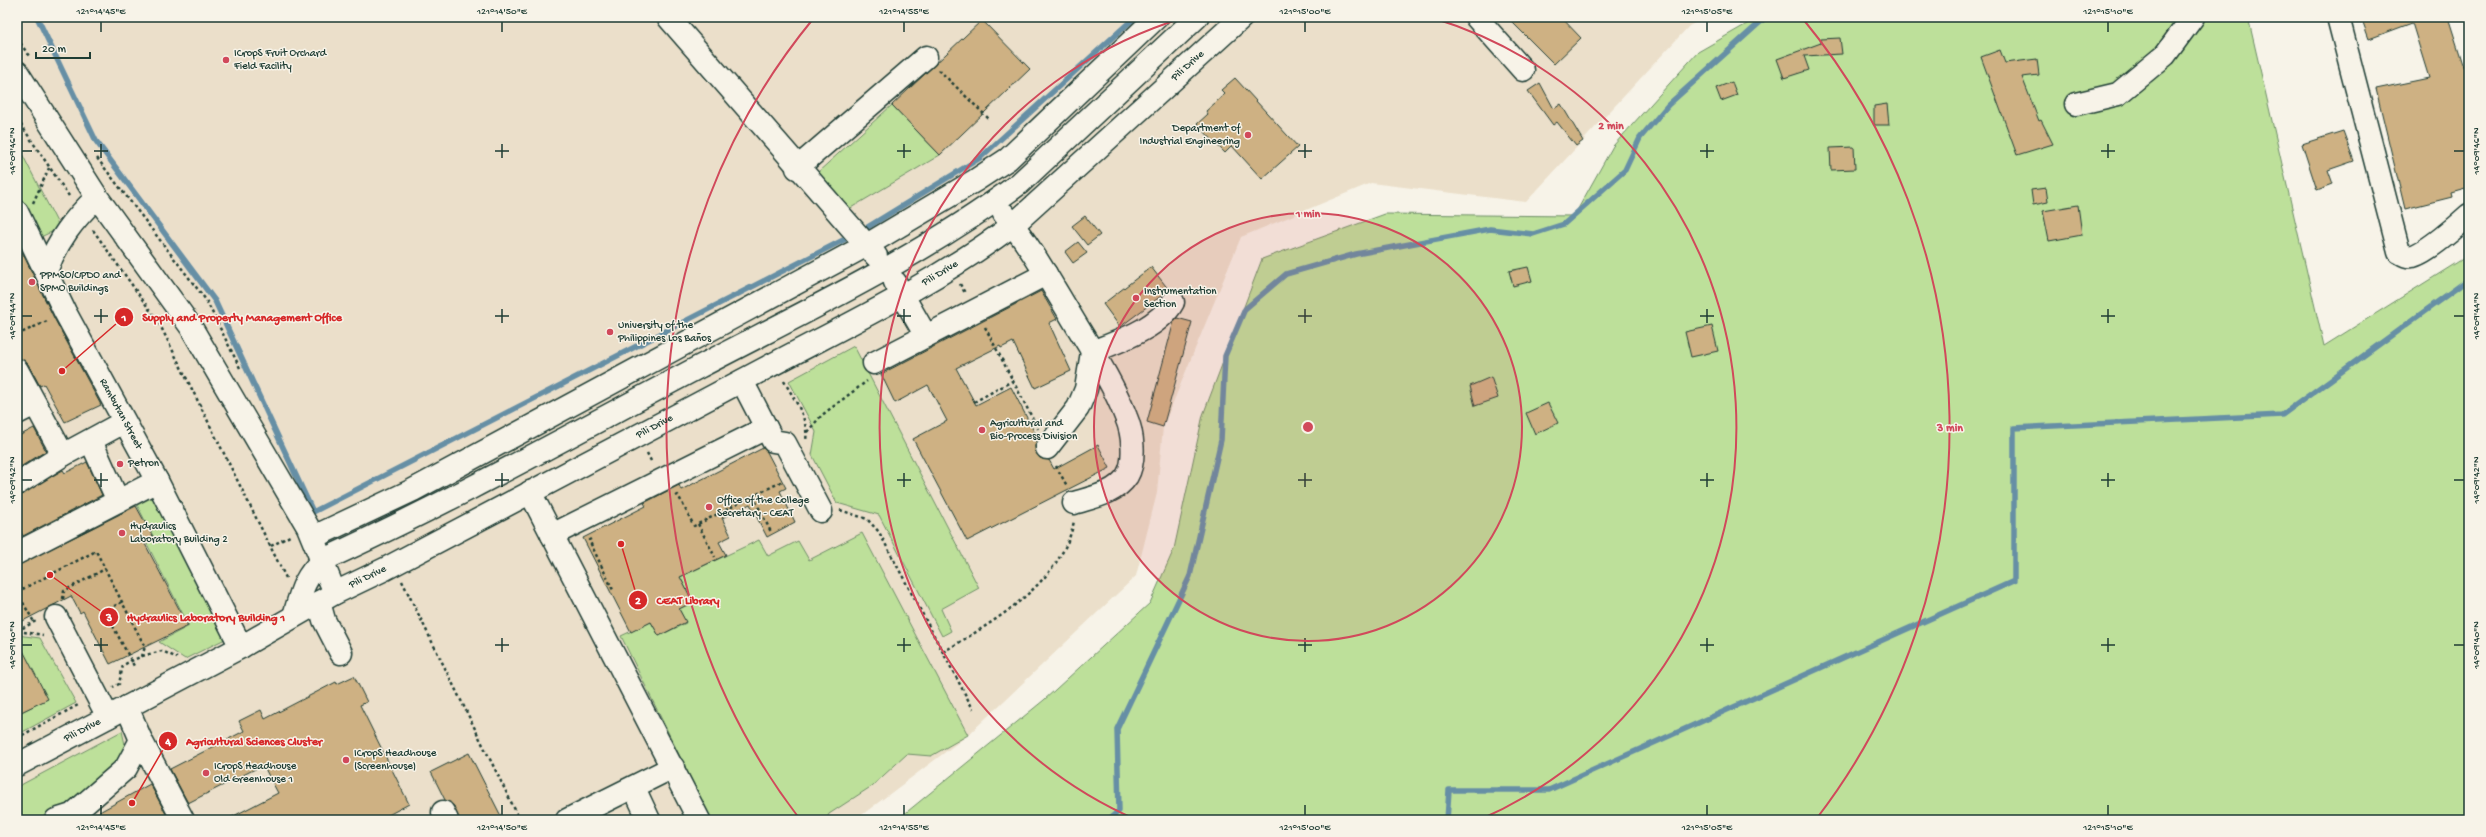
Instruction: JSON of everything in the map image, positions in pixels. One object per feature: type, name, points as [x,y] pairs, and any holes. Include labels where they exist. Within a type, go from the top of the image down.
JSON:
[{"type":"street","points":[[668,17],[797,168],[849,224],[886,269],[904,294],[926,336]]},
{"type":"street","points":[[314,539],[322,533],[413,490],[866,245],[976,180],[1008,159],[1157,17]]},
{"type":"street","points":[[294,616],[303,585],[311,571],[323,560],[428,511],[886,269],[994,202],[1020,183],[1198,17]]},
{"type":"street","name":"Pili Drive","points":[[17,764],[241,647],[327,598],[742,381],[951,268],[981,249],[1013,225],[1218,25],[1242,17]]},
{"type":"street","points":[[1476,17],[1523,70]]},
{"type":"street","points":[[2076,104],[2118,94],[2165,55],[2193,17]]},
{"type":"street","points":[[2338,17],[2399,252],[2406,256],[2414,256],[2453,229],[2469,214]]},
{"type":"street","points":[[797,168],[926,57]]},
{"type":"street","points":[[17,72],[97,198],[192,327],[314,539],[323,560],[327,598],[324,620],[341,653]]},
{"type":"street","points":[[1092,79],[1110,100]]},
{"type":"street","points":[[976,180],[1013,225],[1046,274],[1092,352],[1127,417],[1132,438],[1132,461],[1127,475],[1115,489],[1074,502]]},
{"type":"street","points":[[46,271],[55,246],[81,213],[97,198]]},
{"type":"street","name":"Rambutan Street","points":[[20,217],[65,312],[156,481],[241,647]]},
{"type":"street","points":[[879,361],[1046,274]]},
{"type":"street","points":[[1092,352],[1137,333],[1169,309],[1173,302]]},
{"type":"street","points":[[1047,448],[1078,408],[1086,389],[1092,352]]},
{"type":"street","points":[[17,370],[26,408],[63,455]]},
{"type":"street","points":[[742,381],[773,441],[785,443],[821,511]]},
{"type":"street","points":[[17,484],[63,455],[124,422]]},
{"type":"street","points":[[552,535],[766,428]]},
{"type":"street","points":[[91,441],[118,501]]},
{"type":"street","points":[[17,553],[156,481]]},
{"type":"street","points":[[530,492],[674,767],[699,820]]},
{"type":"street","points":[[53,613],[108,717]]},
{"type":"street","points":[[127,707],[141,740],[183,820]]},
{"type":"street","points":[[56,820],[72,815],[126,768],[141,740]]},
{"type":"street","points":[[567,820],[674,767]]},
{"type":"street","points":[[634,788],[649,820]]},
{"type":"path","points":[[926,57],[990,120]]},
{"type":"path","points":[[17,119],[49,168],[159,323],[288,583]]},
{"type":"path","points":[[20,217],[49,168]]},
{"type":"path","points":[[942,652],[997,620],[1019,603],[1042,579],[1064,550],[1072,534],[1075,518],[1074,502],[1014,380],[951,268]]},
{"type":"path","points":[[17,336],[65,312]]},
{"type":"path","points":[[807,432],[822,415],[865,384],[879,361]]},
{"type":"path","points":[[678,495],[694,526],[753,496],[799,469],[805,448],[807,432],[802,414],[782,379]]},
{"type":"path","points":[[974,402],[1014,380]]},
{"type":"path","points":[[753,496],[771,532]]},
{"type":"path","points":[[821,511],[845,510],[867,518],[874,525],[973,709]]},
{"type":"path","points":[[698,524],[715,557]]},
{"type":"path","points":[[589,540],[614,592]]},
{"type":"path","points":[[34,622],[17,592],[96,551],[145,647]]},
{"type":"path","points":[[17,631],[53,613],[64,591],[105,569]]},
{"type":"path","points":[[401,581],[520,820]]},
{"type":"path","points":[[122,602],[105,611],[134,666]]},
{"type":"path","points":[[142,656],[162,652],[181,660]]},
{"type":"shaded area","name":"University of the Philippines Los Baños","points":[[17,17],[1706,17],[1689,26],[1526,202],[1371,183],[1241,237],[1163,427],[1157,493],[1136,576],[968,735],[855,820],[17,820]]},
{"type":"green space","points":[[1759,17],[2248,17],[2324,346],[2469,255],[2469,820],[897,820],[1044,700],[1150,603],[1174,549],[1203,415],[1262,259],[1385,214],[1574,216],[1613,146],[1698,52]]},
{"type":"green space","points":[[892,105],[940,155],[849,209],[817,173]]},
{"type":"green space","points":[[17,144],[60,228],[17,248]]},
{"type":"green space","points":[[854,346],[979,588],[941,609],[951,631],[942,636],[879,515],[837,503],[812,455],[816,432],[789,381]]},
{"type":"green space","points":[[159,494],[229,637],[185,659],[159,642],[189,626],[146,542],[154,538],[137,505]]},
{"type":"green space","points":[[862,533],[968,735],[931,756],[907,754],[872,786],[829,814],[826,820],[711,820],[621,636],[651,622],[659,636],[686,623],[679,609],[693,602],[680,577],[759,540],[768,556],[798,541],[809,560]]},
{"type":"green space","points":[[17,635],[40,638],[76,703],[17,735],[17,714],[47,699],[17,645]]},
{"type":"green space","points":[[122,731],[126,749],[108,774],[66,804],[42,817],[17,820],[17,787]]},
{"type":"building","points":[[1507,17],[1561,17],[1581,38],[1554,64]]},
{"type":"building","points":[[2361,17],[2448,17],[2469,83],[2469,188],[2451,193],[2452,197],[2405,209],[2376,89],[2429,78],[2412,23],[2369,39]]},
{"type":"building","points":[[982,20],[1030,69],[940,155],[892,105]]},
{"type":"building","points":[[1840,38],[1842,54],[1804,56],[1809,70],[1784,78],[1777,59],[1821,43],[1821,39]]},
{"type":"building","points":[[2000,50],[2005,63],[2037,59],[2039,75],[2022,77],[2039,121],[2041,120],[2053,144],[2017,155],[1981,57]]},
{"type":"building","name":"Department of Industrial Engineering","points":[[1235,78],[1298,147],[1262,179],[1232,146],[1225,153],[1197,124],[1208,114],[1206,111],[1225,94],[1221,90]]},
{"type":"building","points":[[1732,82],[1737,95],[1721,101],[1716,88]]},
{"type":"building","points":[[1540,83],[1554,109],[1561,104],[1583,141],[1576,146],[1557,122],[1553,125],[1528,91]]},
{"type":"building","points":[[1887,104],[1889,125],[1874,125],[1874,106]]},
{"type":"building","points":[[2343,131],[2354,161],[2328,170],[2333,184],[2317,190],[2302,144]]},
{"type":"building","points":[[1854,147],[1855,169],[1831,170],[1830,148]]},
{"type":"building","points":[[2046,188],[2048,202],[2033,205],[2031,190]]},
{"type":"building","points":[[2078,205],[2082,235],[2049,241],[2043,211]]},
{"type":"building","points":[[1085,216],[1100,235],[1087,245],[1072,226]]},
{"type":"building","points":[[1078,242],[1087,253],[1073,263],[1065,252]]},
{"type":"building","points":[[22,252],[54,318],[101,405],[65,422],[44,384],[40,386],[28,364],[17,358],[17,254]]},
{"type":"building","name":"Instrumentation Section","points":[[1151,267],[1169,290],[1120,327],[1103,304]]},
{"type":"building","points":[[1528,267],[1532,281],[1513,286],[1509,271]]},
{"type":"building","name":"Agricultural and Bio-Process Division","points":[[1041,291],[1057,319],[1049,323],[1071,371],[1035,388],[1013,342],[1001,348],[1000,346],[956,368],[976,405],[1011,387],[1038,439],[1035,446],[1036,453],[1040,458],[1049,460],[1054,469],[1098,445],[1110,468],[967,541],[913,439],[947,421],[928,385],[895,403],[881,374]]},
{"type":"building","points":[[1177,318],[1192,322],[1163,427],[1147,422],[1174,321]]},
{"type":"building","points":[[1712,326],[1718,351],[1691,357],[1685,332]]},
{"type":"building","points":[[1491,377],[1498,398],[1475,406],[1470,386]]},
{"type":"building","points":[[1548,403],[1558,423],[1535,434],[1526,413]]},
{"type":"building","points":[[34,428],[46,451],[17,469],[17,437]]},
{"type":"building","points":[[763,448],[767,452],[786,488],[780,491],[795,522],[767,537],[750,504],[722,518],[731,536],[719,542],[726,555],[680,577],[693,602],[679,609],[686,622],[659,636],[651,622],[631,632],[583,538],[646,506],[644,503],[679,485],[681,490]]},
{"type":"building","points":[[87,462],[102,495],[23,536],[17,524],[17,496],[63,470],[65,473]]},
{"type":"building","points":[[136,506],[153,537],[144,542],[188,626],[110,664],[83,611],[80,613],[71,596],[17,624],[17,566]]},
{"type":"building","points":[[17,639],[48,699],[17,714]]},
{"type":"building","points":[[354,676],[367,702],[360,705],[409,804],[379,820],[226,820],[278,793],[263,765],[188,803],[170,769],[244,731],[239,721],[261,710],[265,719],[336,682],[337,684]]},
{"type":"building","points":[[469,753],[503,820],[459,820],[454,806],[445,800],[431,772]]},
{"type":"building","points":[[150,784],[166,814],[155,820],[85,820]]},
{"type":"waterway","points":[[37,17],[96,141],[215,301],[313,512],[853,235]]},
{"type":"waterway","points":[[861,231],[980,158],[1135,17]]},
{"type":"waterway","points":[[1108,820],[1119,811],[1117,729],[1190,576],[1221,440],[1225,356],[1245,309],[1286,274],[1356,254],[1490,229],[1533,234],[1564,224],[1625,170],[1640,138],[1668,105],[1766,17]]},
{"type":"waterway","points":[[1447,820],[1449,790],[1549,790],[2014,581],[2014,428],[2282,415],[2469,279]]},
{"type":"place","name":"ICropS Fruit Orchard Field Facility","points":[[226,60]]},
{"type":"place","name":"Department of Industrial Engineering","points":[[1248,135]]},
{"type":"place","name":"PPMSO/CPDO and SPMO Buildings","points":[[32,282]]},
{"type":"place","name":"Instrumentation Section","points":[[1136,298]]},
{"type":"place","name":"University of the Philippines Los Baños","points":[[610,332]]},
{"type":"place","name":"Supply and Property Management Office","points":[[62,371]]},
{"type":"place","name":"Agricultural and Bio-Process Division","points":[[982,430]]},
{"type":"place","name":"Petron","points":[[120,464]]},
{"type":"place","name":"Office of the College Secretary - CEAT","points":[[709,507]]},
{"type":"place","name":"Hydraulics Laboratory Building 2","points":[[122,533]]},
{"type":"place","name":"CEAT Library","points":[[621,544]]},
{"type":"place","name":"Hydraulics Laboratory Building 1","points":[[50,575]]},
{"type":"place","name":"ICropS Headhouse (Screenhouse)","points":[[346,760]]},
{"type":"place","name":"ICropS Headhouse Old Greenhouse 1","points":[[206,773]]},
{"type":"place","name":"Agricultural Sciences Cluster","points":[[132,803]]}]
